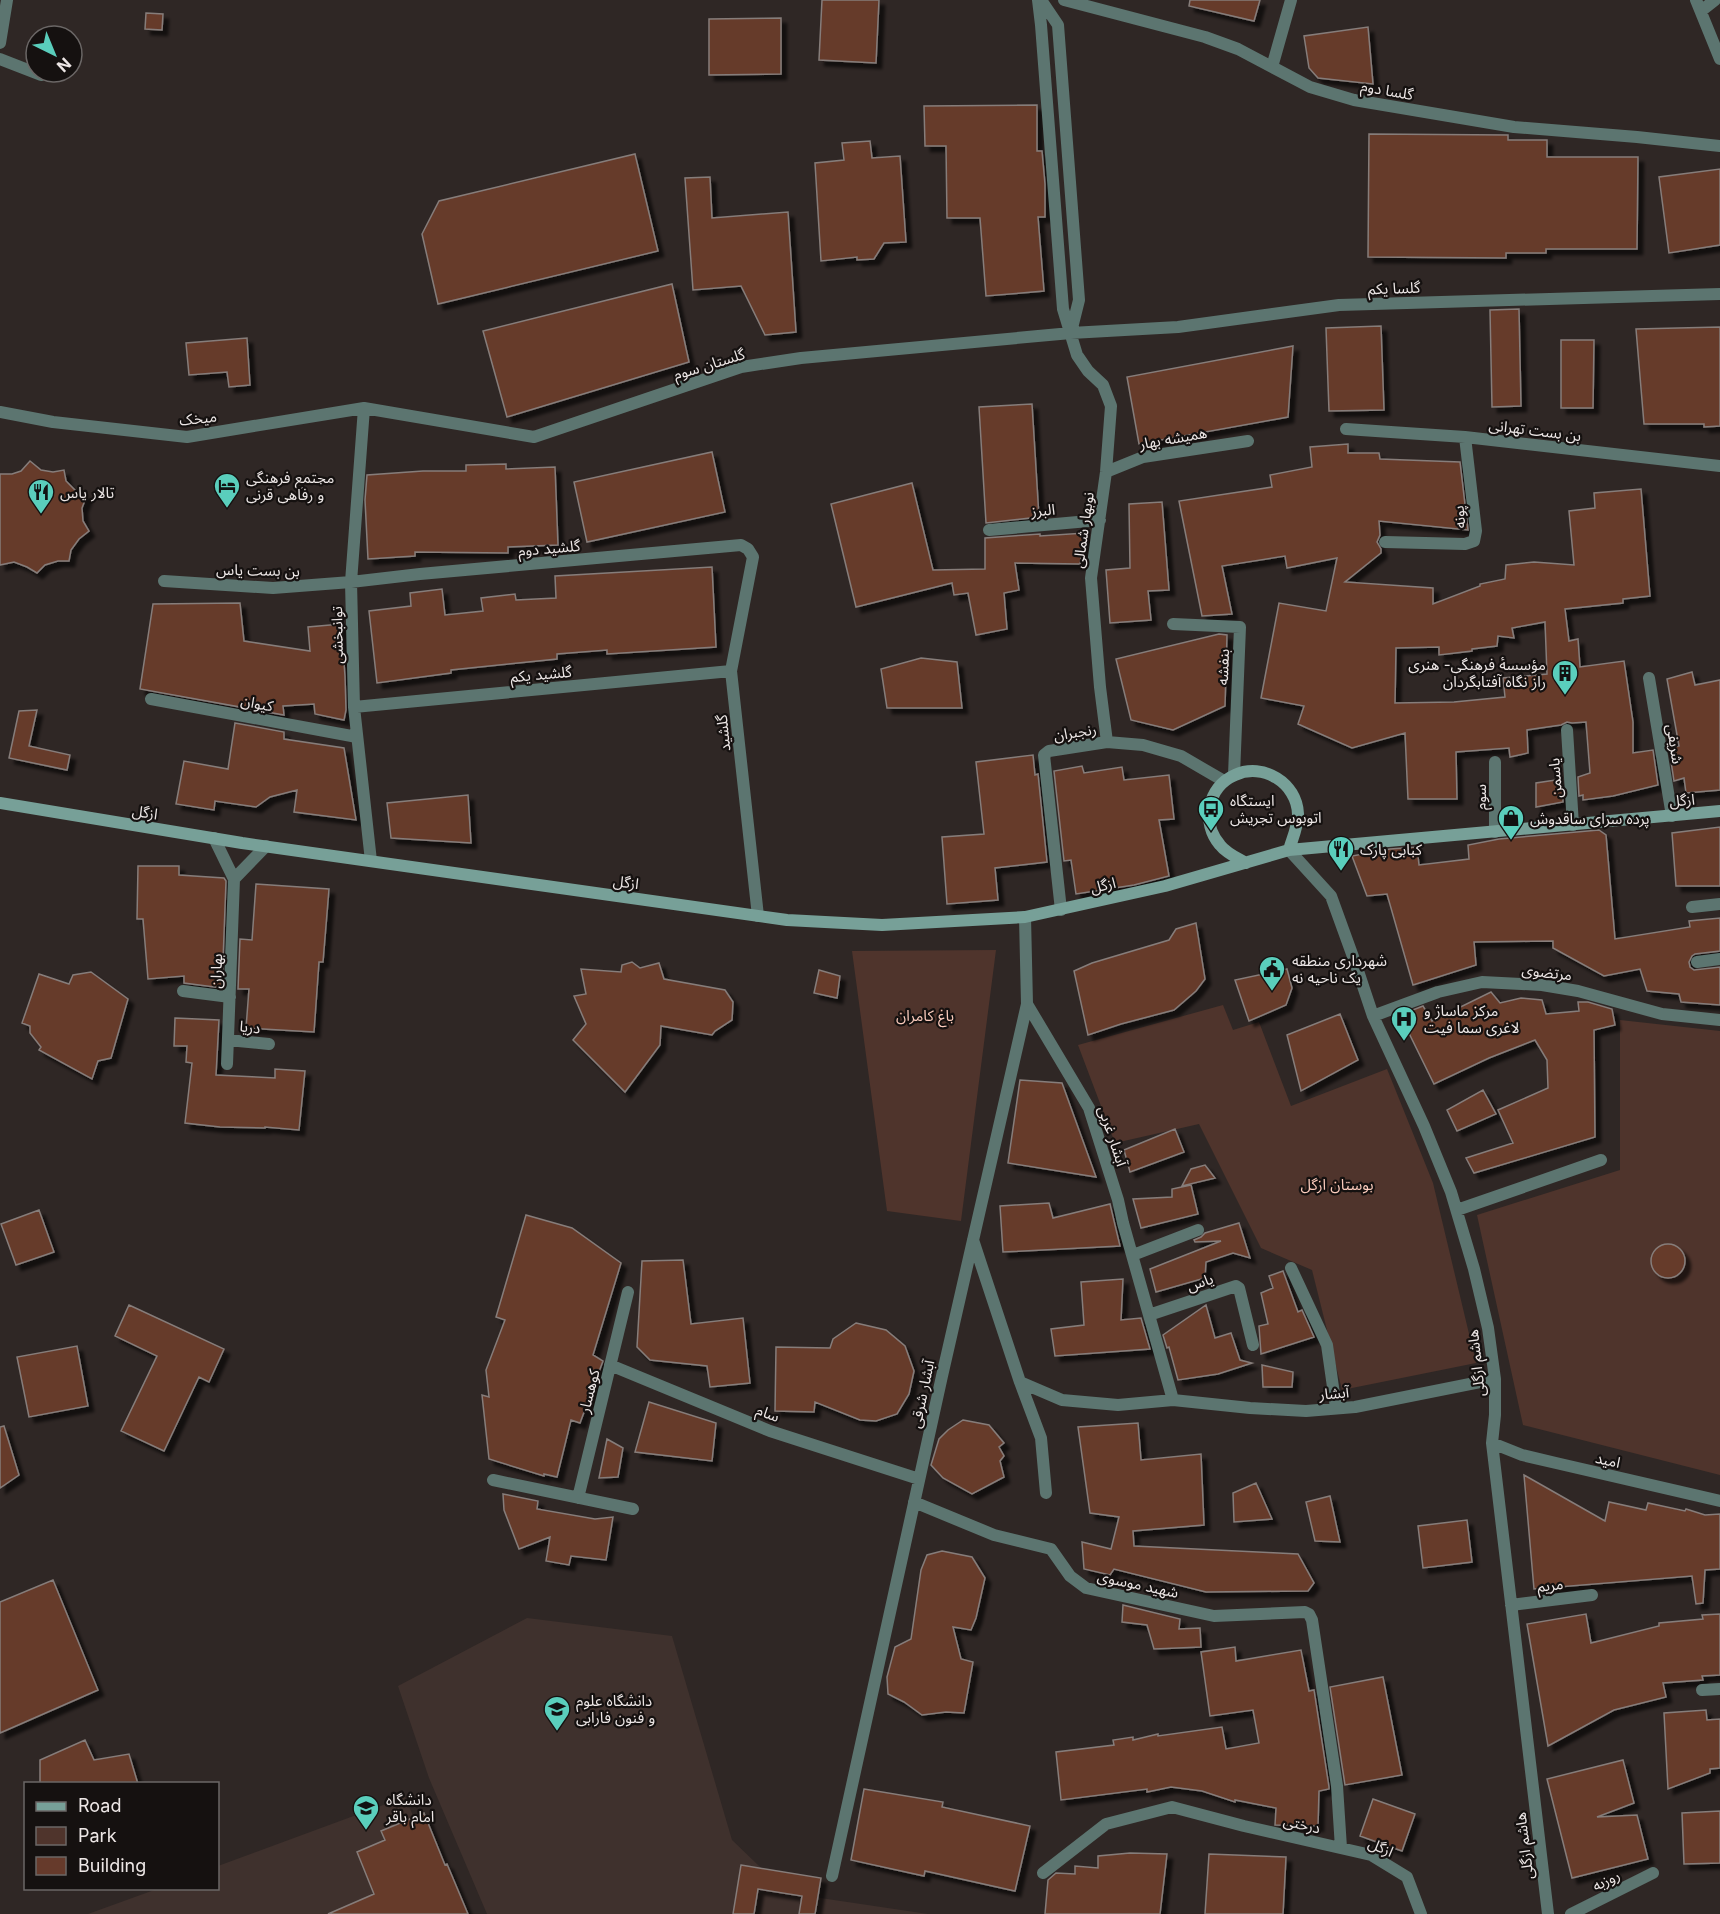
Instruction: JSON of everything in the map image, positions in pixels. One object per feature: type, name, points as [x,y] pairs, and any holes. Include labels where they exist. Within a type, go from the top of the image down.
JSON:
[{"type":"main road","points":[[1252,771],[1271,774],[1281,781],[1290,790],[1298,814],[1288,850],[1246,863],[1221,847],[1213,835],[1209,821],[1209,806],[1214,793],[1229,778],[1252,771]]},
{"type":"main road","name":"ازگل","points":[[0,803],[266,846],[758,916],[787,920],[882,925],[1025,917],[1165,886],[1246,863]]},
{"type":"main road","name":"ازگل","points":[[1288,850],[1720,812]]},
{"type":"street","points":[[0,43],[7,0]]},
{"type":"street","name":"نوبهار شمالی","points":[[1040,0],[1063,309],[1077,355],[1088,371],[1103,386],[1111,406],[1106,472],[1091,578],[1107,742]]},
{"type":"street","name":"گلسا دوم","points":[[1064,0],[1205,37],[1238,50],[1310,87],[1354,100],[1514,127],[1720,146]]},
{"type":"street","points":[[1272,67],[1291,0]]},
{"type":"street","points":[[1715,0],[1698,5],[1720,59]]},
{"type":"street","points":[[0,59],[24,68]]},
{"type":"street","name":"گلسا يكم","points":[[1071,333],[1178,327],[1340,305],[1720,294]]},
{"type":"street","name":"گلستان سوم","points":[[364,408],[534,437],[741,367],[813,357],[1071,333]]},
{"type":"street","name":"میخک","points":[[0,412],[53,423],[187,437],[364,408]]},
{"type":"street","name":"توانبخشی","points":[[364,408],[351,582],[354,707],[371,861]]},
{"type":"street","name":"بن بست تهرانی","points":[[1346,429],[1465,437],[1720,466]]},
{"type":"street","name":"پونه","points":[[1385,542],[1465,544],[1474,541],[1476,531],[1465,437]]},
{"type":"street","name":"همیشه بهار","points":[[1106,472],[1143,457],[1248,441]]},
{"type":"street","name":"البرز","points":[[988,530],[1100,520]]},
{"type":"street","name":"گلشيد دوم","points":[[351,582],[741,545],[748,549]]},
{"type":"street","name":"گلشید","points":[[748,549],[753,557],[731,671],[758,916]]},
{"type":"street","name":"بن بست یاس","points":[[164,581],[273,588],[351,582]]},
{"type":"street","name":"بنفشه","points":[[1173,624],[1240,627],[1229,778]]},
{"type":"street","name":"گلشيد يكم","points":[[354,707],[731,671]]},
{"type":"street","name":"شریفی","points":[[1649,678],[1672,816]]},
{"type":"street","name":"کیوان","points":[[152,699],[357,737]]},
{"type":"street","name":"یاسمن","points":[[1567,730],[1573,825]]},
{"type":"street","name":"رنجبران","points":[[1061,910],[1044,754],[1049,751],[1107,742],[1143,745],[1181,756],[1229,778]]},
{"type":"street","name":"سوم","points":[[1495,762],[1495,832]]},
{"type":"street","points":[[214,838],[234,879],[266,846]]},
{"type":"street","name":"هاشم ازگلی","points":[[1288,850],[1330,896],[1373,1016],[1424,1126],[1456,1210],[1474,1269],[1488,1328],[1495,1379],[1495,1415],[1491,1443],[1548,1914]]},
{"type":"street","name":"بهاران","points":[[227,1064],[234,879]]},
{"type":"street","points":[[1692,907],[1720,904]]},
{"type":"street","name":"آبشار شرقی","points":[[832,1876],[1027,1004],[1025,917]]},
{"type":"street","points":[[1697,962],[1720,959]]},
{"type":"street","name":"مرتضوی","points":[[1373,1016],[1438,992],[1482,982],[1542,985],[1578,991],[1662,1014],[1720,1020]]},
{"type":"street","points":[[183,992],[230,997]]},
{"type":"street","name":"آبشار غربی","points":[[1027,1004],[1089,1108],[1118,1200],[1149,1315]]},
{"type":"street","name":"دریا","points":[[228,1040],[269,1044]]},
{"type":"street","points":[[1456,1210],[1600,1160]]},
{"type":"street","points":[[1133,1255],[1198,1230]]},
{"type":"street","points":[[973,1239],[1041,1438],[1046,1493]]},
{"type":"street","points":[[1291,1268],[1328,1345],[1336,1408]]},
{"type":"street","name":"یاس","points":[[1149,1315],[1236,1286],[1239,1288],[1253,1345]]},
{"type":"street","name":"کوهسار","points":[[578,1498],[628,1292]]},
{"type":"street","points":[[1149,1315],[1173,1400]]},
{"type":"street","name":"سام","points":[[610,1365],[770,1431],[919,1479]]},
{"type":"street","name":"آبشار","points":[[1020,1382],[1062,1400],[1118,1405],[1173,1400],[1306,1411],[1354,1407],[1495,1379]]},
{"type":"street","name":"امید","points":[[1491,1443],[1545,1461],[1720,1501]]},
{"type":"street","points":[[493,1480],[633,1509]]},
{"type":"street","name":"شهید موسوی","points":[[914,1502],[994,1535],[1051,1549],[1070,1576],[1086,1588],[1214,1616],[1305,1612],[1309,1614]]},
{"type":"street","name":"مریم","points":[[1511,1605],[1592,1595]]},
{"type":"street","name":"درختی","points":[[1042,1873],[1106,1824],[1172,1807],[1341,1848],[1326,1706],[1312,1620],[1309,1614]]},
{"type":"street","points":[[1702,1690],[1720,1689]]},
{"type":"street","name":"ازگل","points":[[1341,1848],[1371,1855],[1407,1877],[1421,1914]]},
{"type":"street","name":"روزبه","points":[[1572,1914],[1653,1873]]},
{"type":"shaded area","name":"دانشگاه علوم و فنون فارابی","points":[[527,1618],[672,1636],[732,1840],[787,1893],[928,1914],[487,1914],[429,1778],[398,1686]]},
{"type":"shaded area","name":"دانشگاه امام باقر","points":[[405,1797],[455,1914],[88,1914],[154,1890],[219,1890],[219,1866]]},
{"type":"green space","name":"باغ کامران","points":[[996,950],[961,1221],[887,1211],[852,951]]},
{"type":"green space","name":"بوستان ازگل","points":[[1223,1005],[1233,1030],[1259,1022],[1291,1106],[1387,1069],[1433,1183],[1476,1363],[1342,1390],[1312,1270],[1261,1248],[1199,1124],[1115,1143],[1078,1045]]},
{"type":"green space","points":[[1620,1020],[1720,1031],[1720,1475],[1523,1425],[1477,1215],[1620,1170]]},
{"type":"building","points":[[822,0],[879,0],[876,63],[819,60]]},
{"type":"building","points":[[1190,0],[1260,0],[1254,21],[1189,6]]},
{"type":"building","points":[[146,13],[163,14],[162,30],[145,29]]},
{"type":"building","points":[[781,18],[781,74],[709,75],[709,19]]},
{"type":"building","points":[[1368,27],[1373,84],[1318,78],[1309,68],[1304,36]]},
{"type":"building","points":[[1037,105],[1037,151],[1042,151],[1045,184],[1045,217],[1038,217],[1044,291],[986,296],[980,218],[947,218],[946,146],[925,146],[924,106]]},
{"type":"building","points":[[1369,134],[1508,135],[1508,140],[1547,140],[1547,157],[1638,157],[1637,249],[1546,249],[1546,253],[1506,253],[1506,258],[1368,257]]},
{"type":"building","points":[[870,141],[872,158],[900,156],[906,242],[884,243],[874,259],[857,260],[857,257],[821,261],[815,163],[844,160],[842,143]]},
{"type":"building","points":[[635,154],[658,251],[438,304],[422,234],[439,201]]},
{"type":"building","points":[[1720,169],[1720,245],[1669,253],[1659,177]]},
{"type":"building","points":[[710,177],[712,218],[788,212],[796,332],[765,335],[741,286],[693,290],[685,178]]},
{"type":"building","points":[[672,284],[689,362],[507,417],[483,331]]},
{"type":"building","points":[[1519,309],[1521,406],[1492,407],[1490,310]]},
{"type":"building","points":[[1381,326],[1384,410],[1329,411],[1326,328]]},
{"type":"building","points":[[1720,327],[1720,426],[1644,424],[1636,329]]},
{"type":"building","points":[[247,338],[250,385],[229,387],[227,372],[189,375],[186,343]]},
{"type":"building","points":[[1561,340],[1594,340],[1593,408],[1561,408]]},
{"type":"building","points":[[1293,346],[1288,417],[1139,444],[1127,377]]},
{"type":"building","points":[[1032,404],[1039,517],[986,523],[979,407]]},
{"type":"building","points":[[1348,444],[1348,453],[1379,453],[1380,459],[1460,462],[1468,530],[1379,521],[1380,535],[1377,542],[1381,553],[1345,582],[1433,588],[1433,604],[1480,586],[1480,584],[1505,579],[1506,565],[1534,562],[1574,565],[1569,511],[1595,508],[1594,493],[1641,489],[1650,596],[1623,599],[1623,603],[1565,609],[1569,641],[1578,639],[1580,667],[1624,661],[1633,722],[1633,753],[1653,750],[1658,785],[1613,796],[1583,800],[1583,795],[1579,796],[1578,777],[1590,773],[1586,722],[1567,722],[1527,730],[1528,753],[1510,757],[1509,748],[1456,752],[1457,799],[1408,799],[1405,733],[1352,748],[1298,724],[1304,706],[1261,698],[1279,603],[1326,611],[1337,558],[1287,568],[1285,556],[1222,566],[1232,614],[1202,616],[1179,501],[1272,487],[1270,475],[1312,467],[1310,447]],"holes":[[[1545,622],[1547,674],[1503,678],[1505,697],[1454,702],[1395,703],[1396,648],[1439,647],[1439,655],[1472,651],[1472,649],[1497,646],[1498,636],[1514,638],[1512,628]]]},
{"type":"building","points":[[712,452],[725,512],[587,542],[574,482]]},
{"type":"building","name":"تالار یاس","points":[[30,461],[41,470],[53,472],[64,470],[66,481],[76,491],[87,495],[82,508],[83,521],[89,531],[71,550],[69,561],[58,561],[45,565],[37,573],[14,562],[0,565],[0,474],[21,471]]},
{"type":"building","points":[[506,464],[506,469],[555,467],[558,545],[508,547],[508,553],[415,552],[415,556],[368,559],[365,500],[367,475],[466,471],[466,465]]},
{"type":"building","points":[[912,483],[933,570],[985,569],[985,538],[1040,534],[1040,536],[1085,533],[1080,564],[1015,563],[1019,590],[1004,593],[1007,629],[976,635],[968,593],[954,595],[952,583],[856,607],[831,504]]},
{"type":"building","points":[[1162,502],[1169,590],[1148,591],[1151,620],[1110,623],[1106,570],[1130,568],[1129,504]]},
{"type":"building","points":[[712,567],[716,647],[607,654],[607,650],[557,654],[557,659],[451,670],[451,673],[377,683],[369,611],[411,606],[410,593],[442,589],[445,615],[483,611],[481,598],[515,594],[516,600],[556,598],[555,576]]},
{"type":"building","points":[[240,603],[244,641],[310,651],[308,627],[341,624],[345,676],[344,720],[315,714],[314,704],[283,706],[284,715],[140,689],[153,604]]},
{"type":"building","points":[[1219,634],[1227,635],[1225,706],[1173,730],[1131,720],[1116,659]]},
{"type":"building","points":[[921,658],[957,662],[962,708],[887,708],[881,669]]},
{"type":"building","points":[[1692,672],[1695,685],[1720,680],[1720,790],[1686,793],[1684,778],[1674,781],[1669,748],[1679,746],[1667,679]]},
{"type":"building","points":[[37,710],[29,746],[70,755],[67,770],[9,758],[19,711]]},
{"type":"building","points":[[235,723],[284,732],[284,739],[344,748],[356,820],[294,812],[297,790],[270,797],[256,807],[215,801],[214,810],[176,804],[184,761],[228,769]]},
{"type":"building","points":[[1033,755],[1035,775],[1038,774],[1047,862],[995,868],[998,900],[947,904],[942,837],[984,834],[976,762]]},
{"type":"building","points":[[1082,766],[1084,773],[1122,767],[1124,780],[1169,775],[1174,819],[1159,820],[1169,876],[1134,885],[1076,894],[1071,860],[1064,861],[1054,771]]},
{"type":"building","points":[[1562,779],[1563,802],[1536,807],[1536,783]]},
{"type":"building","points":[[468,795],[471,843],[391,838],[387,803]]},
{"type":"building","points":[[1720,827],[1720,886],[1676,886],[1672,833]]},
{"type":"building","points":[[1599,830],[1606,835],[1615,939],[1690,927],[1689,921],[1720,918],[1720,951],[1695,954],[1689,962],[1690,967],[1694,970],[1720,967],[1720,1005],[1681,1002],[1679,994],[1647,991],[1640,969],[1604,976],[1553,948],[1553,941],[1474,942],[1476,965],[1413,985],[1387,894],[1367,896],[1352,856],[1417,847],[1419,865],[1469,859],[1468,845],[1499,839]]},
{"type":"building","points":[[138,866],[179,866],[179,875],[224,878],[226,881],[222,988],[184,983],[184,976],[148,979],[143,919],[137,919]]},
{"type":"building","points":[[256,884],[329,889],[323,962],[319,962],[314,1032],[246,1028],[249,989],[238,989],[240,939],[252,940]]},
{"type":"building","points":[[1196,923],[1205,979],[1196,991],[1174,1010],[1088,1035],[1074,971],[1092,963],[1169,940],[1176,929]]},
{"type":"building","points":[[632,962],[640,968],[659,963],[664,979],[725,990],[733,1002],[732,1020],[712,1035],[661,1026],[660,1045],[625,1092],[573,1040],[586,1024],[574,996],[586,994],[581,969],[621,972],[622,965]]},
{"type":"building","points":[[1287,969],[1292,988],[1286,1005],[1249,1021],[1235,980]]},
{"type":"building","points":[[819,970],[840,976],[837,998],[814,993]]},
{"type":"building","points":[[91,972],[128,999],[111,1058],[98,1061],[92,1079],[39,1050],[41,1047],[30,1033],[30,1026],[22,1023],[39,974],[69,984],[73,975]]},
{"type":"building","points":[[1491,992],[1500,1003],[1521,998],[1542,1000],[1546,1014],[1579,1011],[1578,1002],[1588,1002],[1612,1009],[1615,1025],[1594,1030],[1595,1137],[1474,1173],[1466,1158],[1513,1143],[1498,1110],[1548,1088],[1547,1060],[1535,1040],[1489,1058],[1434,1084],[1402,1019],[1405,1013],[1423,1006],[1432,1021]]},
{"type":"building","points":[[1340,1014],[1358,1060],[1301,1091],[1287,1035]]},
{"type":"building","points":[[175,1018],[219,1020],[216,1075],[275,1078],[275,1069],[305,1071],[299,1130],[220,1127],[185,1123],[192,1063],[186,1062],[187,1046],[174,1046]]},
{"type":"building","points":[[1020,1080],[1062,1083],[1096,1177],[1008,1163]]},
{"type":"building","points":[[1483,1090],[1496,1114],[1457,1131],[1447,1110]]},
{"type":"building","points":[[1175,1129],[1184,1152],[1130,1172],[1124,1150]]},
{"type":"building","points":[[1205,1165],[1215,1178],[1182,1186],[1191,1169]]},
{"type":"building","points":[[1191,1185],[1198,1214],[1141,1228],[1133,1199],[1172,1197],[1172,1189]]},
{"type":"building","points":[[1049,1203],[1053,1218],[1110,1204],[1120,1246],[1003,1252],[1000,1206]]},
{"type":"building","points":[[39,1210],[54,1252],[16,1265],[1,1224]]},
{"type":"building","points":[[526,1215],[572,1228],[621,1263],[593,1355],[603,1361],[580,1423],[571,1420],[557,1477],[544,1474],[544,1476],[489,1459],[482,1395],[489,1397],[486,1370],[505,1320],[496,1317]]},
{"type":"building","points":[[1239,1223],[1250,1258],[1233,1253],[1206,1262],[1205,1278],[1156,1292],[1150,1269],[1221,1241],[1195,1242],[1194,1240],[1205,1233]]},
{"type":"building","points":[[1668,1244],[1680,1249],[1685,1261],[1680,1273],[1668,1278],[1656,1273],[1651,1261],[1656,1249]]},
{"type":"building","points":[[683,1260],[691,1324],[743,1318],[750,1383],[710,1387],[707,1366],[650,1360],[637,1347],[642,1261]]},
{"type":"building","points":[[1283,1271],[1298,1312],[1302,1310],[1314,1337],[1261,1354],[1259,1326],[1268,1324],[1261,1293],[1273,1288],[1269,1276]]},
{"type":"building","points":[[1123,1279],[1121,1320],[1141,1318],[1150,1349],[1055,1356],[1051,1329],[1084,1325],[1081,1282]]},
{"type":"building","points":[[129,1305],[224,1349],[209,1382],[199,1377],[164,1451],[121,1431],[157,1356],[115,1336]]},
{"type":"building","points":[[1206,1305],[1215,1338],[1231,1333],[1240,1360],[1252,1363],[1218,1374],[1178,1380],[1169,1347],[1167,1348],[1163,1335]]},
{"type":"building","points":[[856,1323],[886,1330],[905,1346],[914,1371],[909,1394],[897,1414],[876,1421],[860,1420],[815,1402],[814,1412],[775,1411],[776,1347],[830,1348],[833,1339]]},
{"type":"building","points":[[77,1346],[88,1406],[29,1417],[17,1357]]},
{"type":"building","points":[[1262,1365],[1293,1372],[1292,1387],[1263,1387]]},
{"type":"building","points":[[649,1402],[716,1423],[712,1461],[635,1452]]},
{"type":"building","points":[[963,1420],[989,1425],[1004,1443],[999,1447],[1004,1456],[1000,1461],[1004,1477],[972,1494],[943,1478],[931,1465],[939,1439]]},
{"type":"building","points":[[1138,1423],[1141,1460],[1201,1454],[1204,1525],[1133,1531],[1134,1546],[1298,1554],[1314,1583],[1308,1591],[1206,1592],[1114,1569],[1110,1575],[1084,1569],[1082,1542],[1111,1549],[1119,1517],[1090,1513],[1078,1427]]},
{"type":"building","points":[[4,1426],[19,1475],[0,1488],[0,1427]]},
{"type":"building","points":[[607,1439],[623,1448],[618,1477],[599,1478]]},
{"type":"building","points":[[1524,1475],[1605,1521],[1609,1502],[1646,1510],[1648,1503],[1685,1511],[1686,1509],[1705,1515],[1720,1514],[1720,1569],[1705,1570],[1703,1603],[1696,1604],[1692,1576],[1534,1589]]},
{"type":"building","points":[[1256,1483],[1272,1519],[1234,1522],[1233,1493]]},
{"type":"building","points":[[503,1494],[538,1501],[537,1509],[595,1519],[613,1517],[606,1560],[571,1556],[569,1565],[546,1561],[550,1537],[519,1549],[504,1510]]},
{"type":"building","points":[[1330,1496],[1340,1542],[1315,1541],[1306,1502]]},
{"type":"building","points":[[1467,1520],[1472,1562],[1423,1568],[1418,1526]]},
{"type":"building","points":[[942,1551],[972,1557],[985,1578],[971,1630],[953,1627],[961,1659],[973,1662],[964,1713],[946,1712],[922,1715],[888,1694],[887,1677],[895,1647],[911,1639],[921,1570],[927,1555]]},
{"type":"building","points":[[53,1580],[98,1690],[0,1733],[0,1602]]},
{"type":"building","points":[[1123,1605],[1180,1619],[1179,1629],[1200,1628],[1201,1647],[1154,1649],[1147,1625],[1122,1622]]},
{"type":"building","points":[[1586,1614],[1591,1643],[1659,1626],[1659,1623],[1703,1619],[1702,1615],[1720,1614],[1720,1675],[1702,1676],[1703,1680],[1663,1683],[1666,1697],[1614,1710],[1548,1746],[1527,1624]]},
{"type":"building","points":[[1235,1647],[1236,1661],[1301,1650],[1309,1691],[1314,1690],[1329,1787],[1329,1789],[1319,1791],[1318,1826],[1275,1825],[1276,1808],[1235,1800],[1235,1802],[1202,1791],[1171,1787],[1147,1792],[1147,1789],[1061,1800],[1056,1752],[1114,1745],[1113,1740],[1133,1737],[1133,1740],[1158,1734],[1158,1736],[1222,1727],[1226,1749],[1259,1743],[1253,1710],[1210,1716],[1201,1652]]},
{"type":"building","points":[[1383,1677],[1402,1775],[1345,1785],[1330,1687]]},
{"type":"building","points":[[1706,1710],[1707,1720],[1720,1719],[1720,1768],[1710,1769],[1710,1773],[1668,1789],[1664,1713]]},
{"type":"building","points":[[85,1740],[94,1760],[129,1754],[137,1782],[40,1782],[40,1760]]},
{"type":"building","points":[[1623,1760],[1634,1803],[1597,1817],[1637,1815],[1648,1859],[1572,1878],[1547,1779]]},
{"type":"building","points":[[864,1789],[943,1802],[942,1807],[1030,1826],[1015,1891],[925,1871],[924,1876],[851,1860]]},
{"type":"building","points":[[1373,1799],[1415,1814],[1402,1851],[1360,1836]]},
{"type":"building","points":[[1720,1811],[1720,1863],[1684,1864],[1682,1813]]},
{"type":"building","points":[[424,1813],[468,1914],[328,1914],[374,1894],[357,1852],[385,1840],[381,1831]]},
{"type":"building","points":[[1130,1853],[1167,1854],[1160,1914],[1045,1914],[1048,1880],[1056,1873],[1075,1874],[1075,1866],[1098,1868],[1098,1856]]},
{"type":"building","points":[[1209,1854],[1286,1857],[1283,1914],[1205,1914]]},
{"type":"building","points":[[741,1865],[821,1878],[815,1914],[799,1914],[802,1896],[758,1889],[754,1914],[733,1914]]},
{"type":"place","name":"مجتمع فرهنگی و رفاهی قرنی","points":[[227,509]]},
{"type":"place","name":"تالار یاس","points":[[41,515]]},
{"type":"place","name":"مؤسسۀ فرهنگی- هنری راز نگاه آفتابگردان","points":[[1565,696]]},
{"type":"place","name":"ایستگاه اتوبوس تجریش","points":[[1211,832]]},
{"type":"place","name":"پرده سرای ساقدوش","points":[[1511,841]]},
{"type":"place","name":"کبابی پارک","points":[[1341,872]]},
{"type":"place","name":"شهرداری منطقه یک ناحیه نه","points":[[1272,992]]},
{"type":"place","name":"مرکز ماساژ و لاغری سما فیت","points":[[1404,1042]]},
{"type":"place","name":"دانشگاه علوم و فنون فارابی","points":[[557,1732]]},
{"type":"place","name":"دانشگاه امام باقر","points":[[366,1831]]}]
